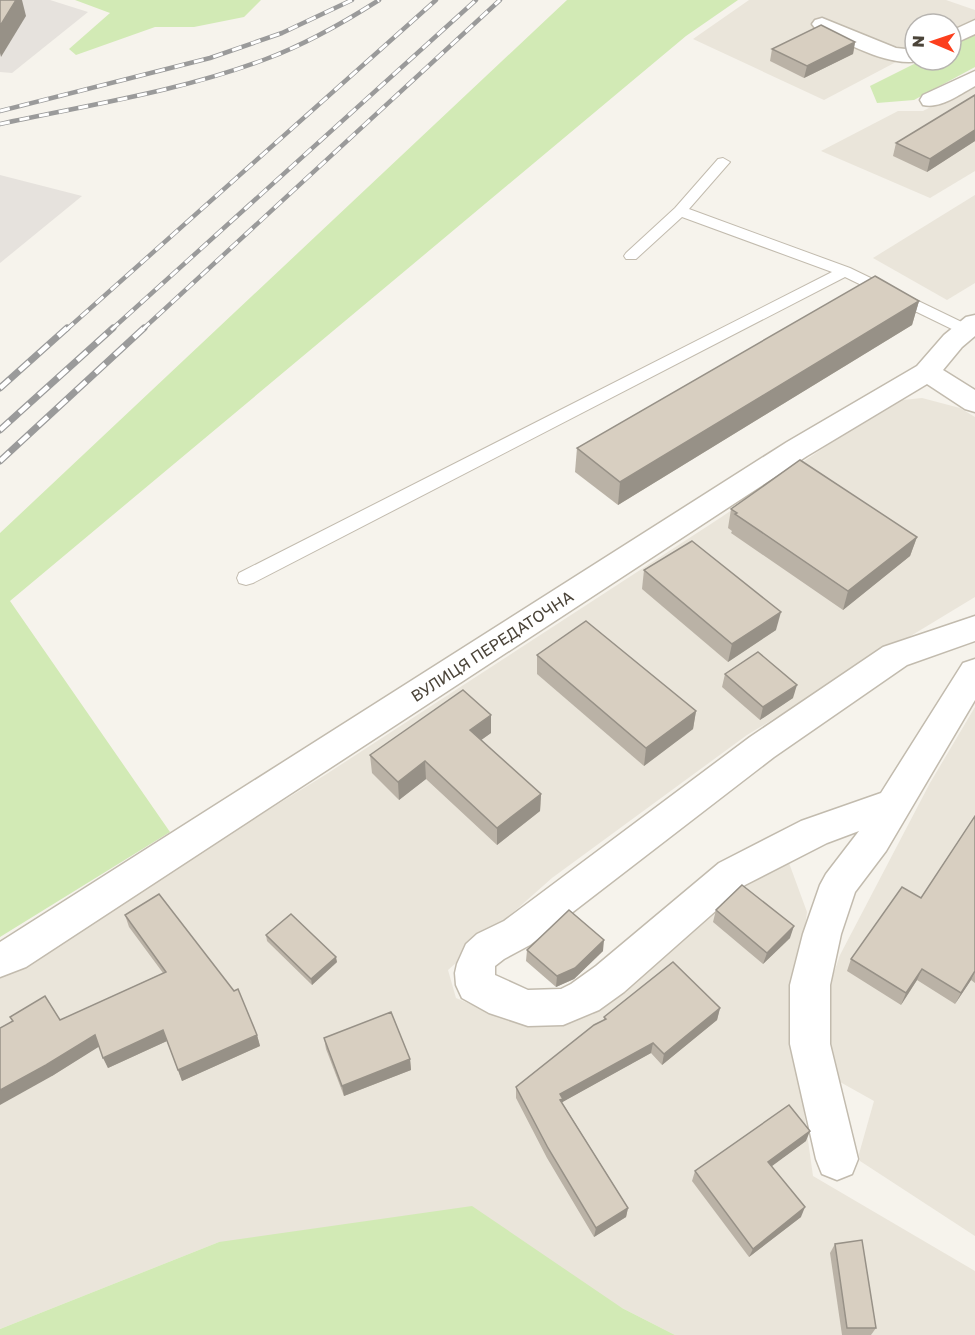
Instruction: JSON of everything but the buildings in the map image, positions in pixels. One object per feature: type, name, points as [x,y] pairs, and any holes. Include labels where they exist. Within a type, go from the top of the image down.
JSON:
[{"type":"street","points":[[822,24],[892,54],[903,55]]},
{"type":"street","points":[[932,100],[975,76]]},
{"type":"street","name":"ВУЛИЦЯ ПЕРЕДАТОЧНА","points":[[0,960],[12,955],[797,449],[927,372],[953,341],[971,326]]},
{"type":"street","points":[[927,372],[975,403]]},
{"type":"street","points":[[894,803],[814,832],[732,873],[610,979],[585,997],[563,1007],[528,1008],[503,1000],[476,985],[473,968],[478,955],[517,933],[762,747],[895,656],[975,628]]},
{"type":"street","points":[[837,1159],[810,1044],[810,985],[822,934],[839,885],[873,840],[975,672]]},
{"type":"lane","points":[[631,256],[680,211],[723,162]]},
{"type":"lane","points":[[680,211],[845,271],[971,326]]},
{"type":"lane","points":[[246,578],[845,271]]},
{"type":"shaded area","points":[[0,0],[50,0],[88,12],[12,73],[0,72]]},
{"type":"shaded area","points":[[749,0],[946,0],[975,10],[975,20],[963,26],[963,12],[903,12],[903,58],[824,100],[693,39]]},
{"type":"shaded area","points":[[975,84],[975,171],[930,198],[821,151],[898,111],[923,111]]},
{"type":"shaded area","points":[[0,175],[82,196],[0,263]]},
{"type":"shaded area","points":[[975,195],[975,283],[947,300],[873,258]]},
{"type":"shaded area","points":[[922,398],[960,408],[975,417],[975,597],[747,735],[552,878],[448,970],[456,998],[515,1023],[592,1015],[742,876],[789,863],[807,912],[792,1026],[813,1176],[975,1271],[975,1335],[675,1335],[622,1308],[219,1242],[0,1329],[0,966],[38,952],[325,775],[720,518],[893,401]]},
{"type":"shaded area","points":[[975,707],[975,1236],[860,1161],[859,1154],[874,1101],[824,1073],[829,987],[840,955],[930,783]]},
{"type":"green space","points":[[75,0],[261,0],[244,17],[194,27],[155,27],[76,55],[69,49],[110,13]]},
{"type":"green space","points":[[567,0],[738,0],[686,36],[10,601],[170,832],[0,937],[0,533]]},
{"type":"green space","points":[[975,33],[975,67],[914,100],[877,103],[870,86],[903,70],[903,72],[963,72],[963,39]]},
{"type":"green space","points":[[472,1206],[622,1308],[675,1335],[0,1335],[0,1329],[219,1242]]},
{"type":"railway","points":[[0,111],[210,58],[282,33],[352,0]]},
{"type":"railway","points":[[0,124],[168,89],[234,70],[310,40],[379,0]]},
{"type":"railway","points":[[66,330],[436,0]]},
{"type":"railway","points":[[111,330],[476,0]]},
{"type":"railway","points":[[142,330],[500,0]]},
{"type":"railway","points":[[0,388],[67,328]]},
{"type":"railway","points":[[0,430],[113,328]]},
{"type":"railway","points":[[0,461],[144,328]]}]
